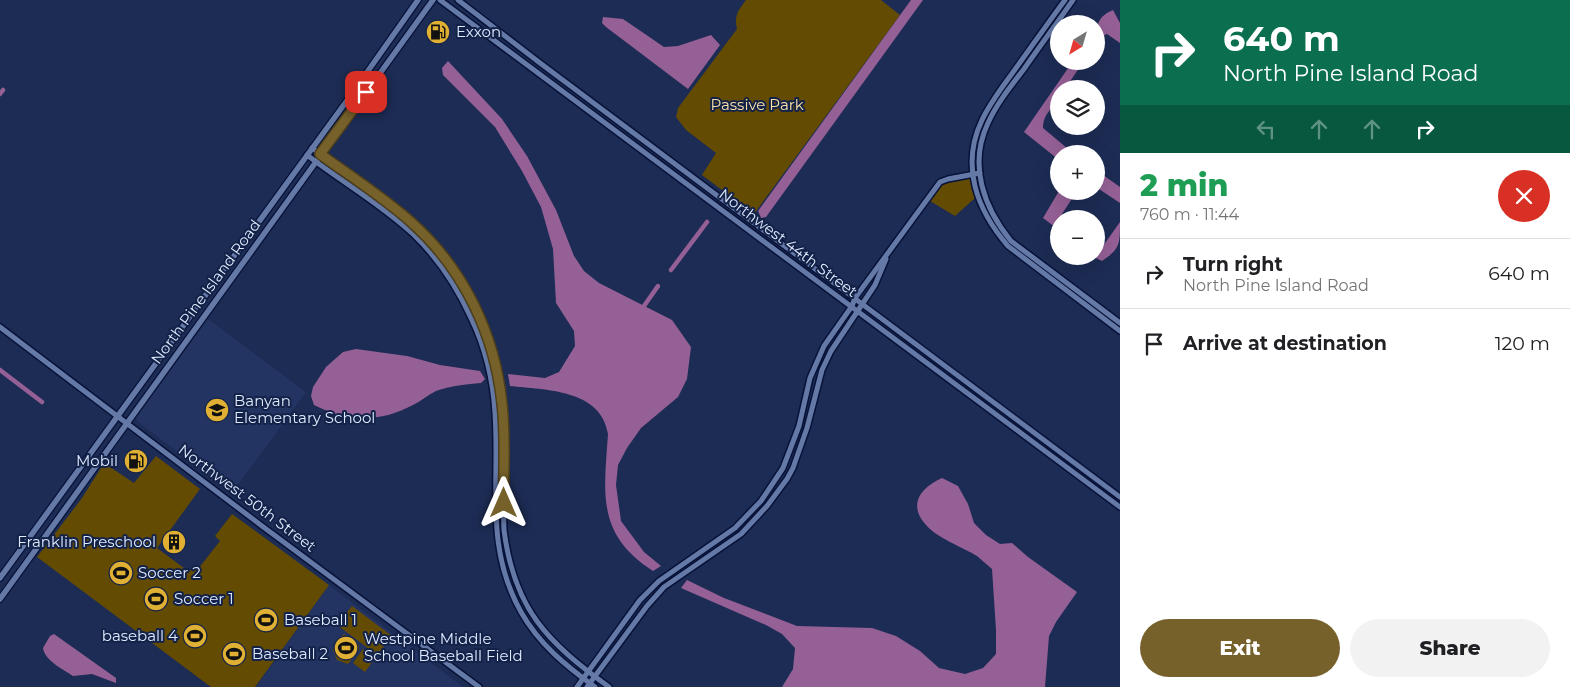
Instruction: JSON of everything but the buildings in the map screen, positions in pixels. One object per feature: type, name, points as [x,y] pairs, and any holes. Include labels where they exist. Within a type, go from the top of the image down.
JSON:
[{"type":"main road","name":"North Pine Island Road","points":[[0,578],[418,0]]},
{"type":"main road","name":"North Pine Island Road","points":[[0,599],[433,0]]},
{"type":"main road","points":[[357,104],[358,92],[372,72],[381,53]]},
{"type":"main road","points":[[190,335],[188,331],[191,316]]},
{"type":"street","name":"Northwest 44th Street","points":[[440,0],[1120,507]]},
{"type":"street","name":"Northwest 44th Street","points":[[458,0],[540,64],[1120,497]]},
{"type":"street","points":[[1065,0],[993,100],[982,121],[974,149],[974,182],[983,211],[993,229],[1008,246],[1120,331]]},
{"type":"street","points":[[1074,0],[995,110],[987,125],[980,151],[980,173],[988,205],[1011,241],[1120,323]]},
{"type":"street","points":[[312,148],[419,229],[450,264],[475,306],[489,340],[500,382],[503,416],[504,530],[506,547],[514,578],[528,608],[545,632],[564,653],[609,687]]},
{"type":"street","points":[[307,155],[374,203],[414,235],[444,270],[462,299],[477,330],[492,382],[495,414],[496,530],[503,569],[516,603],[530,626],[551,652],[591,686],[595,677],[647,606],[664,587],[741,534],[767,506],[792,468],[807,428],[818,381],[831,351],[863,304],[878,278],[888,254]]},
{"type":"street","points":[[577,687],[640,600],[658,581],[735,528],[761,501],[780,474],[787,460],[799,426],[810,378],[820,353],[835,328],[852,306],[855,298],[940,182],[948,178],[980,173]]},
{"type":"street","name":"Northwest 50th Street","points":[[0,327],[479,687]]},
{"type":"shaded area","points":[[911,0],[923,0],[766,217],[761,218],[758,211]]},
{"type":"shaded area","points":[[1113,10],[1120,23],[1120,43],[1107,34],[1105,35],[1104,15]]},
{"type":"shaded area","points":[[603,17],[623,19],[664,47],[678,46],[711,35],[720,45],[688,89],[606,27],[602,23]]},
{"type":"shaded area","points":[[448,61],[502,119],[527,156],[556,210],[574,256],[584,271],[599,283],[672,320],[691,347],[687,379],[678,397],[641,428],[618,465],[616,485],[621,521],[644,552],[661,566],[653,571],[635,557],[621,542],[613,527],[605,494],[608,434],[603,419],[595,408],[583,400],[555,391],[510,386],[508,374],[545,378],[559,372],[575,346],[574,331],[556,303],[553,249],[541,207],[495,127],[443,75],[442,68]]},
{"type":"shaded area","points":[[1067,70],[1078,70],[1071,80],[1060,80]]},
{"type":"shaded area","points":[[1050,94],[1050,110],[1043,128],[1063,145],[1050,145],[1050,153],[1024,132]]},
{"type":"shaded area","points":[[1105,176],[1120,187],[1120,203],[1105,193]]},
{"type":"shaded area","points":[[1054,200],[1071,200],[1065,210],[1050,210],[1050,223],[1043,218]]},
{"type":"shaded area","points":[[1120,222],[1118,245],[1105,259],[1105,243]]},
{"type":"shaded area","name":"Banyan Elementary School","points":[[208,319],[306,392],[232,493],[138,422],[136,418]]},
{"type":"shaded area","points":[[356,349],[407,356],[440,365],[480,371],[485,379],[481,383],[436,391],[400,411],[376,417],[363,418],[339,415],[314,405],[311,396],[313,387],[326,367],[343,352]]},
{"type":"shaded area","points":[[942,478],[958,486],[968,504],[974,523],[986,535],[1000,544],[1012,543],[1028,557],[1077,592],[1056,622],[1049,636],[1045,687],[782,687],[793,669],[795,648],[782,634],[766,625],[681,588],[687,580],[724,598],[797,626],[872,628],[896,636],[920,651],[939,668],[965,674],[983,668],[996,654],[992,569],[977,556],[931,530],[918,511],[917,504],[922,492]]},
{"type":"shaded area","points":[[329,585],[463,687],[256,687]]},
{"type":"shaded area","points":[[54,634],[116,678],[116,683],[92,674],[73,676],[55,664],[44,653],[43,648],[50,636]]},
{"type":"green space","name":"Passive Park","points":[[746,0],[881,0],[900,15],[754,214],[702,175],[716,153],[686,130],[676,117],[678,108],[737,29],[737,13]]},
{"type":"green space","points":[[969,175],[975,198],[955,216],[930,201],[938,189],[946,182]]},
{"type":"green space","points":[[156,456],[200,489],[157,548],[188,571],[198,569],[220,541],[215,536],[232,514],[329,585],[255,687],[211,687],[37,557],[82,498],[104,463],[134,483]]},
{"type":"green space","points":[[352,606],[392,636],[377,655],[337,625]]},
{"type":"green space","name":"Westpine Middle School Baseball Field","points":[[344,634],[359,645],[359,650],[348,664],[337,660],[333,650],[335,643]]},
{"type":"green space","points":[[363,649],[375,658],[365,672],[353,663]]},
{"type":"waterway","points":[[0,94],[3,90]]},
{"type":"waterway","points":[[671,270],[707,222]]},
{"type":"waterway","points":[[644,306],[658,286]]},
{"type":"waterway","points":[[0,370],[42,402]]},
{"type":"place","name":"Exxon","points":[[438,32]]},
{"type":"place","name":"Banyan Elementary School","points":[[217,410]]},
{"type":"place","name":"Mobil","points":[[136,461]]},
{"type":"place","name":"Franklin Preschool","points":[[174,542]]},
{"type":"place","name":"Soccer 2","points":[[121,573]]},
{"type":"place","name":"Soccer 1","points":[[156,599]]},
{"type":"place","name":"Baseball 1","points":[[266,620]]},
{"type":"place","name":"baseball 4","points":[[195,636]]},
{"type":"place","name":"Westpine Middle School Baseball Field","points":[[346,648]]},
{"type":"place","name":"Baseball 2","points":[[234,654]]},
{"type":"route","points":[[366,92],[320,154],[419,229],[450,264],[469,294],[489,340],[500,382],[503,416],[504,503]]}]
